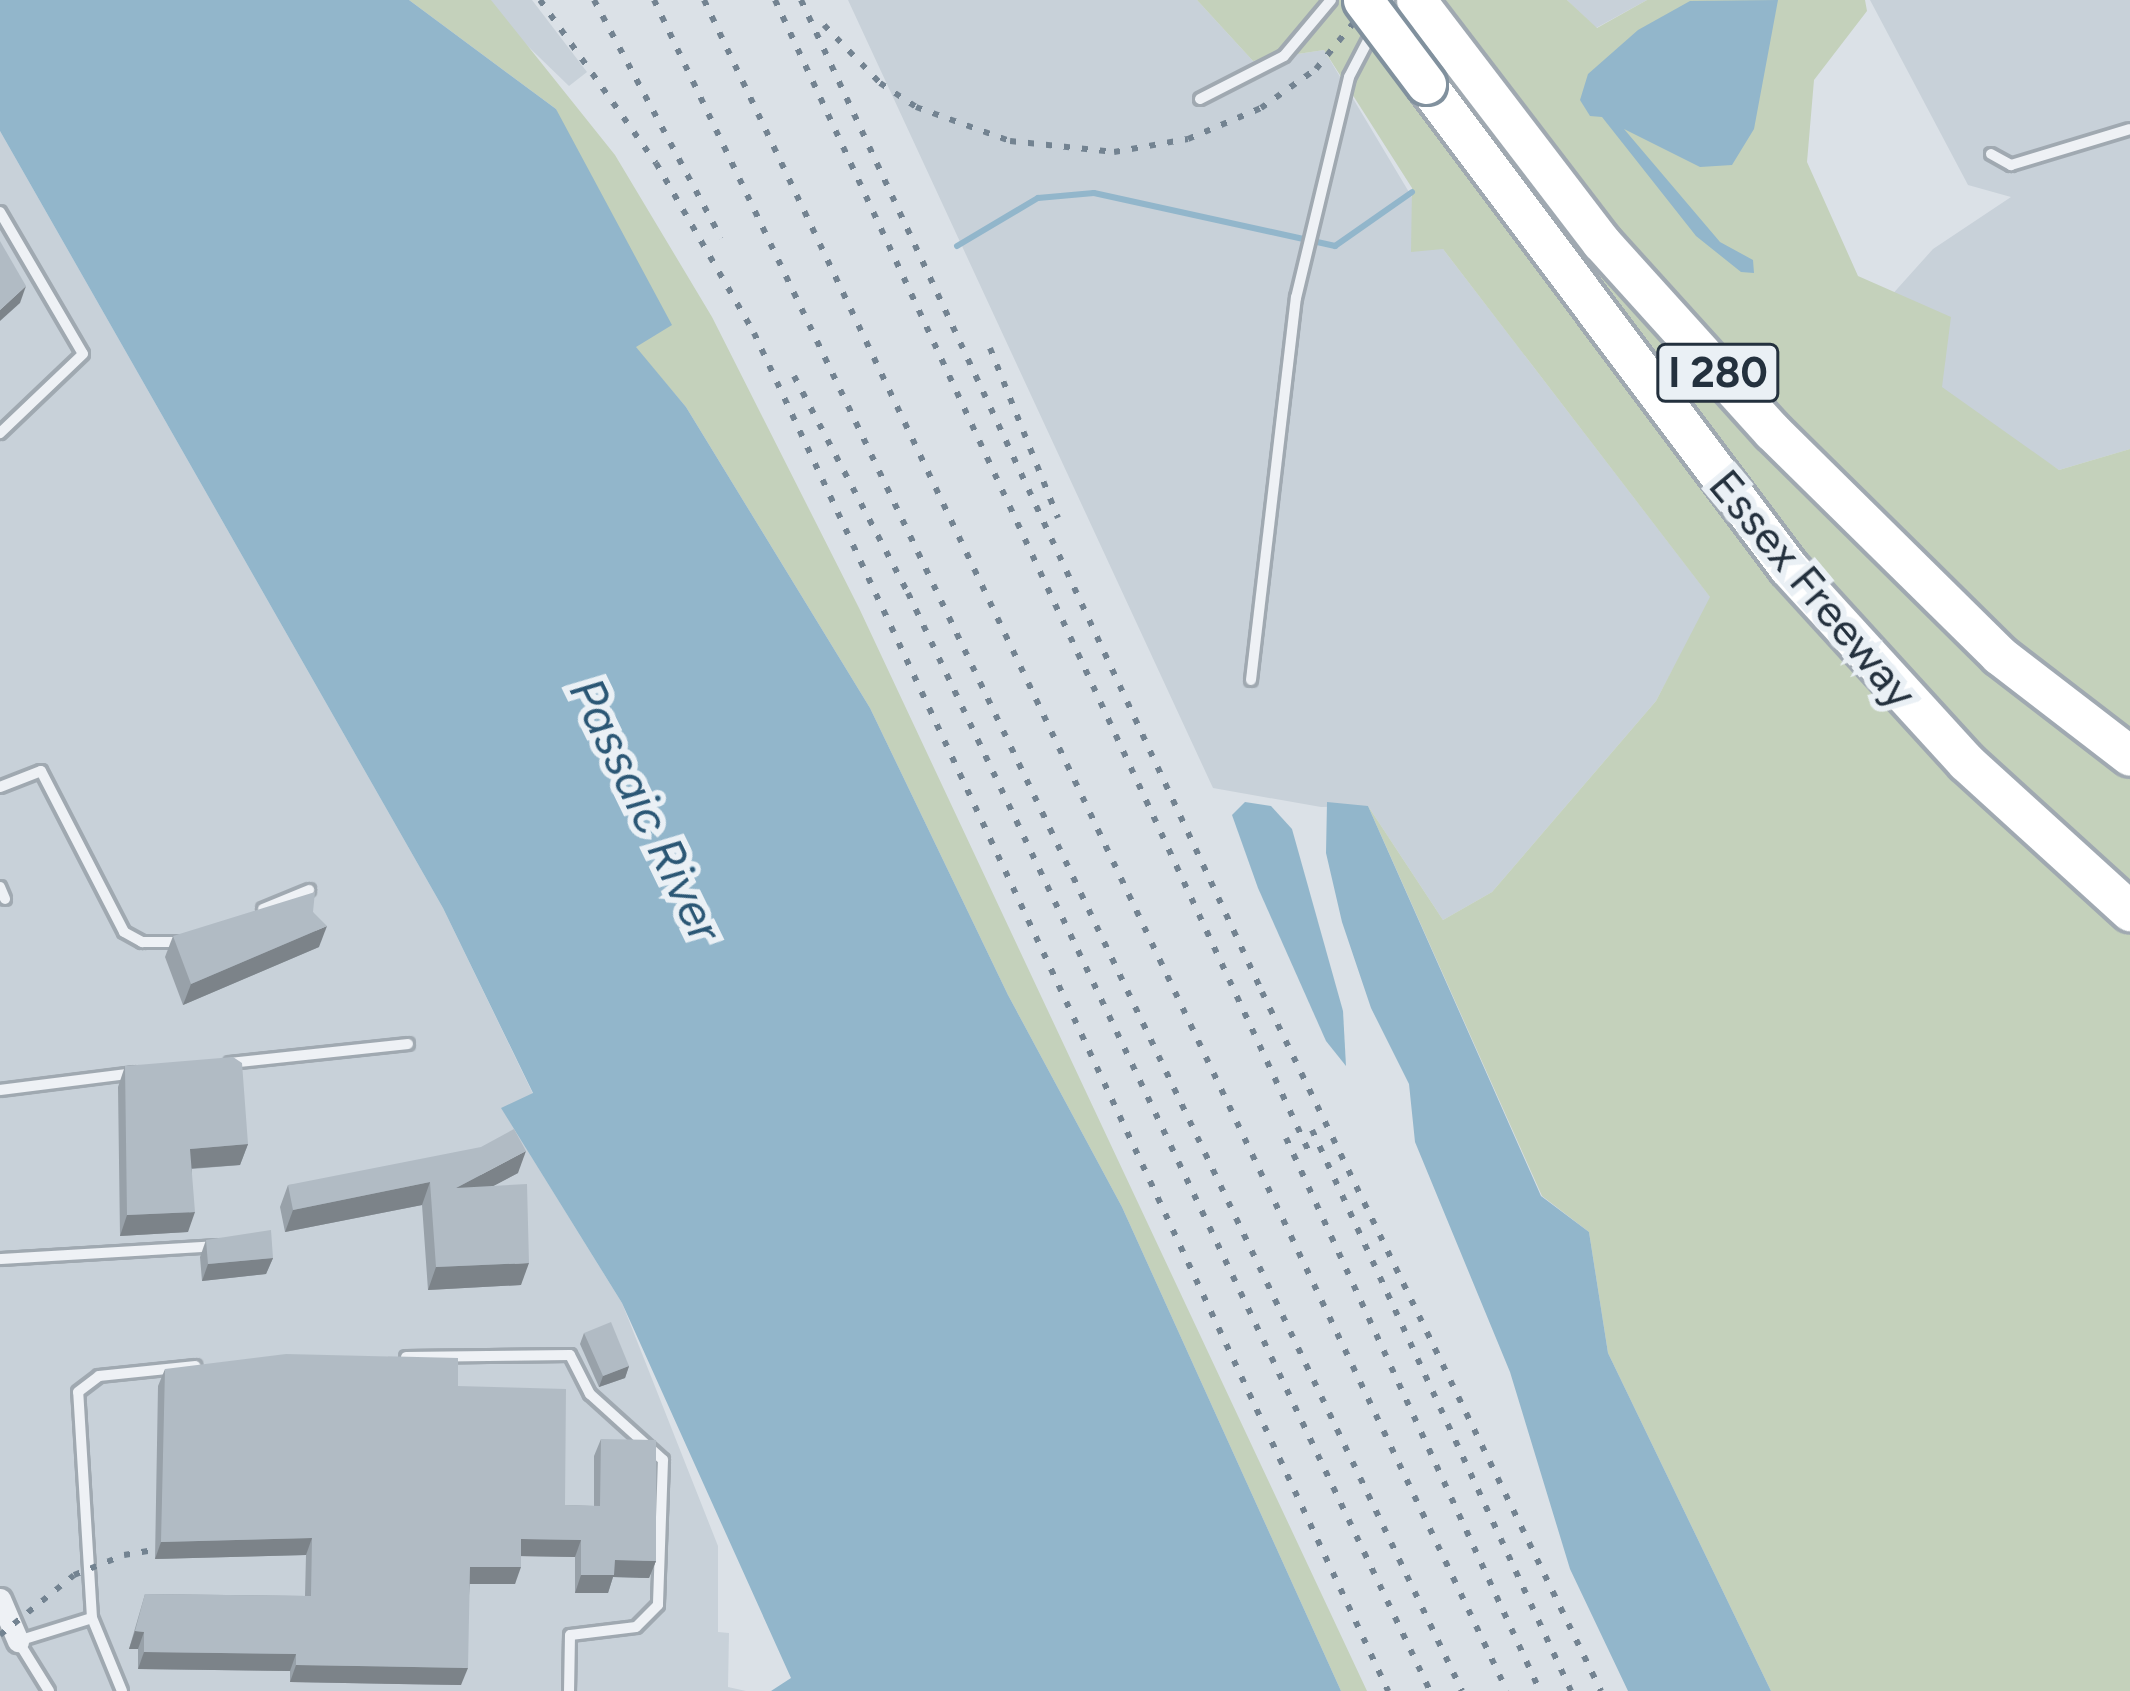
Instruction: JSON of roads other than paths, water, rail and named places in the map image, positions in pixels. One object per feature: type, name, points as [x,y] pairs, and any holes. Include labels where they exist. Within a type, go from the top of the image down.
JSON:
[{"type":"highway","name":"Essex Freeway","points":[[1364,0],[1788,567],[1966,761],[2130,911]]},
{"type":"highway","name":"Essex Freeway","points":[[1415,0],[1668,317],[1999,655],[2130,757]]},
{"type":"highway","points":[[1999,655],[2130,787]]},
{"type":"street","points":[[0,1599],[18,1641]]},
{"type":"lane","points":[[1200,100],[1284,56],[1331,0]]},
{"type":"lane","points":[[1251,680],[1296,298],[1349,77],[1391,0]]},
{"type":"lane","points":[[1991,154],[2011,165],[2130,129]]},
{"type":"lane","points":[[0,212],[82,354],[0,433]]},
{"type":"lane","points":[[0,787],[41,771],[124,932],[163,946],[203,933]]},
{"type":"lane","points":[[245,916],[309,890]]},
{"type":"lane","points":[[211,1065],[408,1044]]},
{"type":"lane","points":[[0,1090],[146,1072]]},
{"type":"lane","points":[[0,1259],[218,1246]]},
{"type":"lane","points":[[382,1358],[570,1355],[590,1394],[657,1449],[664,1472],[654,1614],[636,1627],[571,1635],[569,1691]]},
{"type":"lane","points":[[122,1691],[92,1618],[78,1392],[99,1376],[208,1365]]},
{"type":"lane","points":[[49,1691],[18,1641],[92,1618]]},
{"type":"water","name":"Passaic River","points":[[0,0],[409,0],[556,109],[672,325],[636,347],[686,407],[870,708],[1008,995],[1122,1207],[1341,1691],[771,1691],[791,1678],[622,1303],[501,1108],[533,1093],[443,908],[0,131]]},
{"type":"water","points":[[1778,0],[1754,129],[1732,165],[1700,167],[1624,129],[1720,242],[1753,260],[1754,273],[1741,272],[1696,236],[1602,117],[1590,116],[1580,100],[1588,74],[1638,30],[1690,1]]},
{"type":"water","points":[[1245,802],[1271,806],[1292,829],[1343,1011],[1346,1066],[1326,1041],[1258,888],[1232,815]]},
{"type":"water","points":[[1327,802],[1368,806],[1541,1196],[1589,1232],[1608,1353],[1771,1691],[1628,1691],[1570,1569],[1510,1372],[1415,1142],[1409,1084],[1371,1008],[1342,922],[1326,853]]},
{"type":"waterway","points":[[957,246],[1038,198],[1094,193],[1335,246],[1412,192]]},
{"type":"railway","points":[[540,0],[656,163],[754,333],[1388,1691]]},
{"type":"railway","points":[[594,0],[721,238]]},
{"type":"railway","points":[[654,0],[1462,1691]]},
{"type":"railway","points":[[704,0],[1507,1691]]},
{"type":"railway","points":[[775,0],[1309,1152]]},
{"type":"railway","points":[[801,0],[1262,992],[1601,1691]]},
{"type":"railway","points":[[824,25],[880,83],[916,107],[1010,141],[1114,152],[1188,139],[1261,108],[1316,69],[1372,0]]},
{"type":"railway","points":[[990,348],[1058,518]]},
{"type":"railway","points":[[794,376],[908,593],[1430,1691]]},
{"type":"railway","points":[[1312,1130],[1571,1691]]},
{"type":"railway","points":[[1286,1138],[1540,1691]]},
{"type":"railway","points":[[0,1635],[74,1575],[124,1555],[189,1544]]}]
